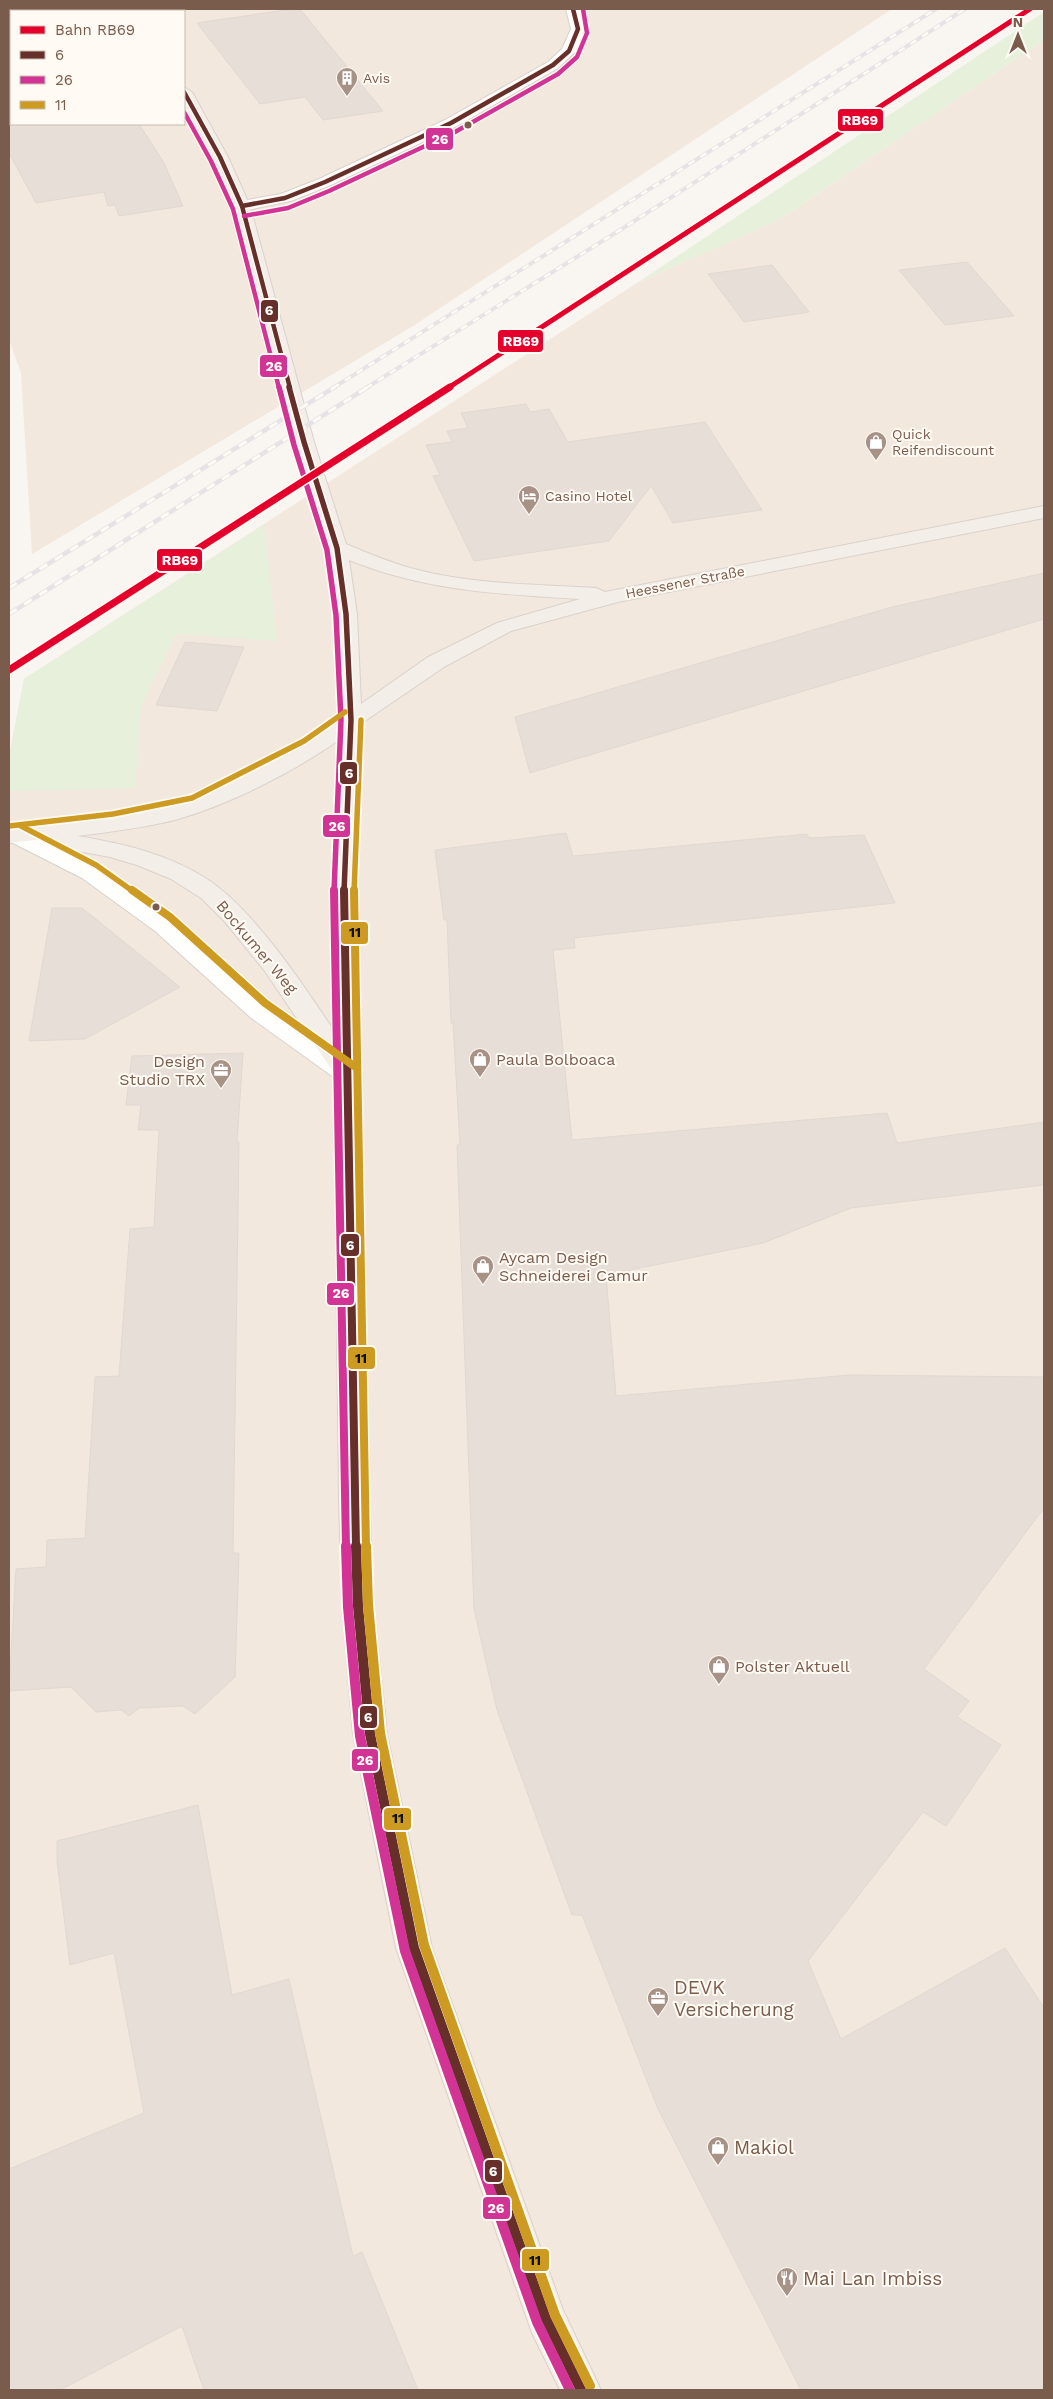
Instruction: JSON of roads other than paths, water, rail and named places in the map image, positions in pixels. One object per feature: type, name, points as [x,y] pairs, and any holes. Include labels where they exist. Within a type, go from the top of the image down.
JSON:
[{"type":"main road","points":[[185,94],[220,157],[242,206],[304,442],[337,548],[346,614],[351,720],[344,888],[354,1498],[358,1606],[370,1734],[414,1948],[546,2319],[581,2390]]},
{"type":"main road","name":"Heessener Straße","points":[[351,720],[436,662],[504,627],[615,596],[1044,512]]},
{"type":"main road","points":[[337,548],[389,568],[424,578],[461,584],[615,596]]},
{"type":"main road","points":[[13,835],[114,824],[169,814],[196,806],[309,750],[351,720]]},
{"type":"main road","name":"Bockumer Weg","points":[[13,835],[70,842],[115,851],[163,865],[203,888],[218,899],[305,1005],[348,1074]]},
{"type":"street","points":[[242,206],[285,198],[325,182],[451,123],[553,65],[569,51],[578,30],[573,9]]},
{"type":"street","points":[[13,835],[90,873],[164,925],[259,1011],[348,1074]]},
{"type":"railway","points":[[333,388],[936,9]]},
{"type":"railway","points":[[366,388],[625,227],[965,9]]},
{"type":"railway","points":[[9,588],[335,387]]},
{"type":"railway","points":[[9,614],[368,387]]},
{"type":"rail line","name":"RB69","points":[[9,670],[673,243],[1030,9]]},
{"type":"place","name":"Avis","points":[[347,97]]},
{"type":"place","name":"Quick Reifendiscount","points":[[876,461]]},
{"type":"place","name":"Casino Hotel","points":[[529,515]]},
{"type":"place","name":"Paula Bolboaca","points":[[480,1078]]},
{"type":"place","name":"Design Studio TRX","points":[[221,1089]]},
{"type":"place","name":"Aycam Design Schneiderei Camur","points":[[483,1285]]},
{"type":"place","name":"Polster Aktuell","points":[[719,1685]]},
{"type":"place","name":"DEVK Versicherung","points":[[658,2017]]},
{"type":"place","name":"Makiol","points":[[718,2166]]},
{"type":"place","name":"Mai Lan Imbiss","points":[[787,2297]]}]
